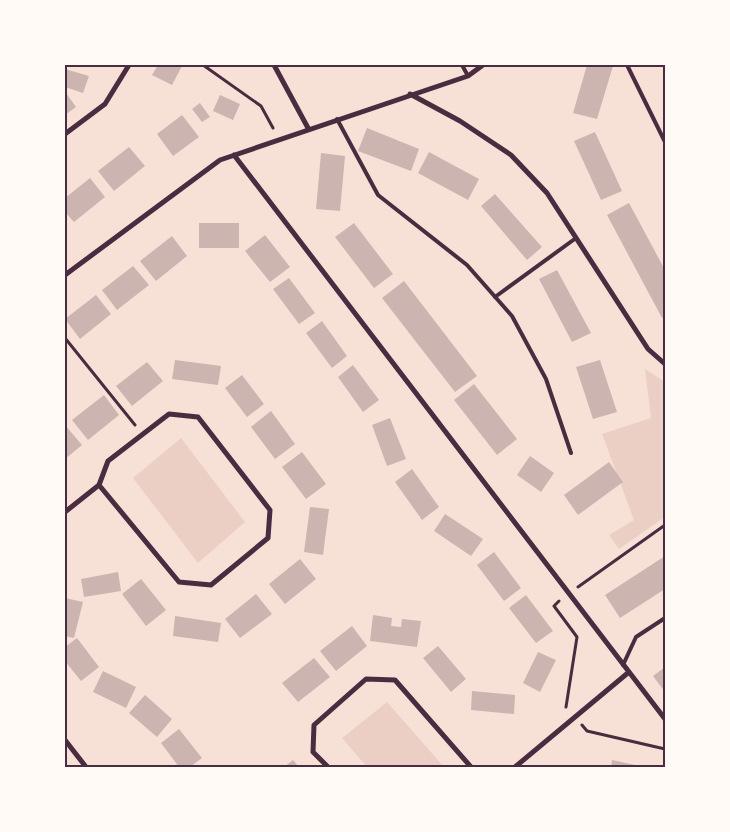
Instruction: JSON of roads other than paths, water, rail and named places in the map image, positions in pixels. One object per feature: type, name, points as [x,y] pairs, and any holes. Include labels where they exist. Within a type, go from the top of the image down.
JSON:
[{"type":"street","points":[[65,134],[105,104],[129,65]]},
{"type":"street","points":[[274,65],[308,128]]},
{"type":"street","points":[[65,275],[220,160],[308,128],[468,76],[483,65]]},
{"type":"street","points":[[410,94],[460,121],[511,155],[547,193],[648,350],[665,364]]},
{"type":"street","points":[[234,155],[665,719]]},
{"type":"street","points":[[65,512],[99,485],[108,462],[169,414],[198,417],[270,510],[268,538],[210,585],[179,582],[99,485]]},
{"type":"street","points":[[515,767],[629,672]]},
{"type":"street","points":[[328,767],[314,752],[314,724],[366,679],[395,680],[471,767]]},
{"type":"street","points":[[65,740],[86,767]]},
{"type":"lane","points":[[462,65],[468,76]]},
{"type":"lane","points":[[627,65],[665,142]]},
{"type":"lane","points":[[337,119],[378,195],[467,265],[512,316],[546,378],[571,453]]},
{"type":"lane","points":[[495,297],[576,238]]},
{"type":"lane","points":[[623,664],[636,637],[665,618]]}]
